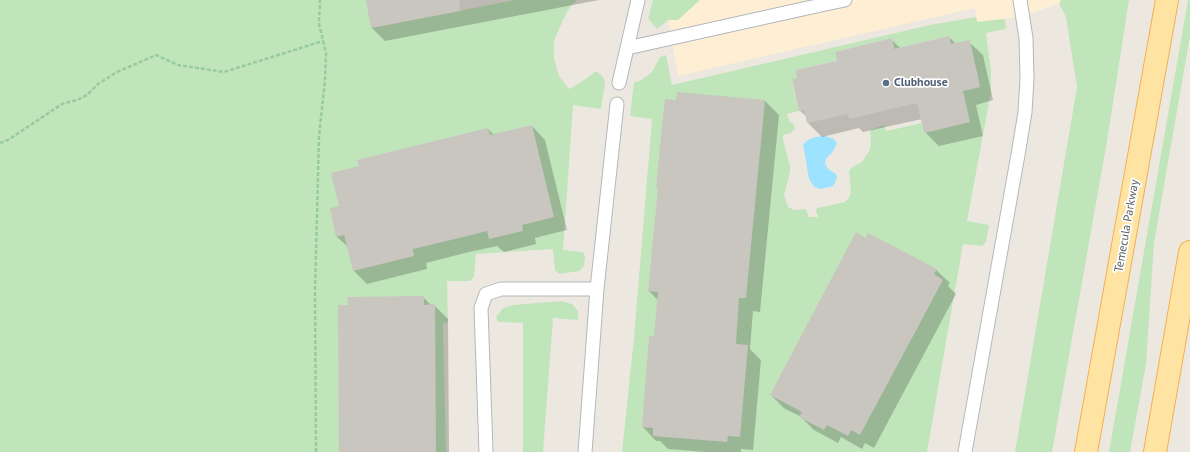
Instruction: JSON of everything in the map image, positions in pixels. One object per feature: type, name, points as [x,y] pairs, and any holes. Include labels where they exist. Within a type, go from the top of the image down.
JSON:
[{"type":"main road","name":"Temecula Parkway","points":[[1086,452],[1167,0]]},
{"type":"main road","points":[[1155,452],[1190,252]]},
{"type":"lane","points":[[619,83],[638,0]]},
{"type":"lane","points":[[627,48],[820,3],[845,0]]},
{"type":"lane","points":[[965,452],[1025,112],[1027,78],[1026,38],[1020,0]]},
{"type":"lane","points":[[585,452],[597,289],[617,104]]},
{"type":"lane","points":[[486,452],[481,308],[486,294],[501,289],[597,289]]},
{"type":"path","points":[[316,452],[315,283],[320,136],[326,60],[326,53],[319,24],[320,0]]},
{"type":"path","points":[[0,143],[8,140],[62,104],[77,100],[87,95],[98,84],[117,72],[156,55],[178,65],[224,72],[323,41]]},
{"type":"shaded area","points":[[686,0],[1082,0],[1066,17],[1058,4],[1023,16],[977,22],[975,8],[678,76],[668,20]]},
{"type":"green space","points":[[0,0],[366,0],[371,28],[515,0],[577,0],[570,7],[554,41],[554,59],[559,76],[569,89],[596,71],[603,77],[605,83],[601,109],[573,105],[563,250],[583,252],[585,256],[584,266],[579,271],[559,274],[555,270],[553,249],[476,254],[474,277],[470,281],[447,281],[448,322],[443,323],[446,452],[0,452]]},
{"type":"green space","points":[[653,0],[700,0],[678,20],[668,20],[657,29],[648,18]]},
{"type":"green space","points":[[1061,0],[1129,0],[1107,141],[1052,452],[1015,452],[1077,87],[1066,17],[1059,4]]},
{"type":"green space","points":[[1188,0],[1190,0],[1190,36],[1154,243],[1146,364],[1130,452],[1109,452]]},
{"type":"green space","points":[[976,17],[977,22],[1005,19],[1006,29],[986,33],[991,71],[991,92],[967,221],[989,225],[986,242],[982,246],[963,244],[927,452],[622,452],[634,337],[652,119],[630,116],[634,82],[640,81],[652,72],[660,57],[666,55],[672,85],[930,25]],"holes":[[[949,36],[951,44],[970,41],[980,87],[962,91],[969,122],[924,133],[922,123],[886,131],[884,125],[870,130],[871,144],[869,151],[862,162],[851,168],[849,172],[851,192],[849,198],[845,202],[817,208],[816,211],[818,217],[809,217],[806,209],[794,210],[788,207],[784,195],[790,172],[790,166],[783,135],[791,133],[795,128],[790,122],[787,114],[799,111],[792,80],[797,78],[795,70],[837,61],[835,52],[892,38],[895,49]]]},
{"type":"green space","points":[[561,301],[572,304],[578,311],[578,320],[553,318],[543,452],[523,452],[523,323],[498,322],[496,317],[503,308],[513,305]]},
{"type":"water","points":[[825,136],[834,139],[837,143],[834,150],[826,159],[825,163],[828,169],[836,174],[837,178],[833,186],[821,189],[814,187],[809,179],[803,144],[816,137]]},
{"type":"building","points":[[366,0],[459,0],[460,11],[371,28]]},
{"type":"building","name":"Clubhouse","points":[[949,36],[951,44],[970,40],[980,87],[963,91],[970,122],[924,133],[917,103],[849,119],[848,114],[807,123],[804,110],[799,111],[792,79],[797,78],[795,70],[837,61],[835,52],[892,38],[894,49]]},
{"type":"building","points":[[677,92],[765,100],[746,298],[739,298],[736,344],[748,345],[740,437],[728,436],[727,442],[653,436],[653,428],[642,427],[649,336],[654,336],[658,292],[648,291],[658,188],[656,188],[660,146],[665,99],[676,100]]},
{"type":"building","points":[[532,125],[554,217],[522,225],[523,231],[489,239],[487,231],[413,249],[414,256],[353,271],[344,235],[336,237],[330,208],[339,206],[331,173],[359,166],[357,160],[488,128],[490,135]]},
{"type":"building","points":[[856,232],[866,238],[868,233],[937,269],[934,274],[943,280],[860,435],[851,430],[848,436],[827,425],[824,430],[799,417],[802,412],[770,395]]},
{"type":"building","points":[[424,296],[424,305],[435,304],[436,452],[339,452],[338,305],[348,305],[347,297]]},
{"type":"place","name":"Clubhouse","points":[[886,83]]}]
